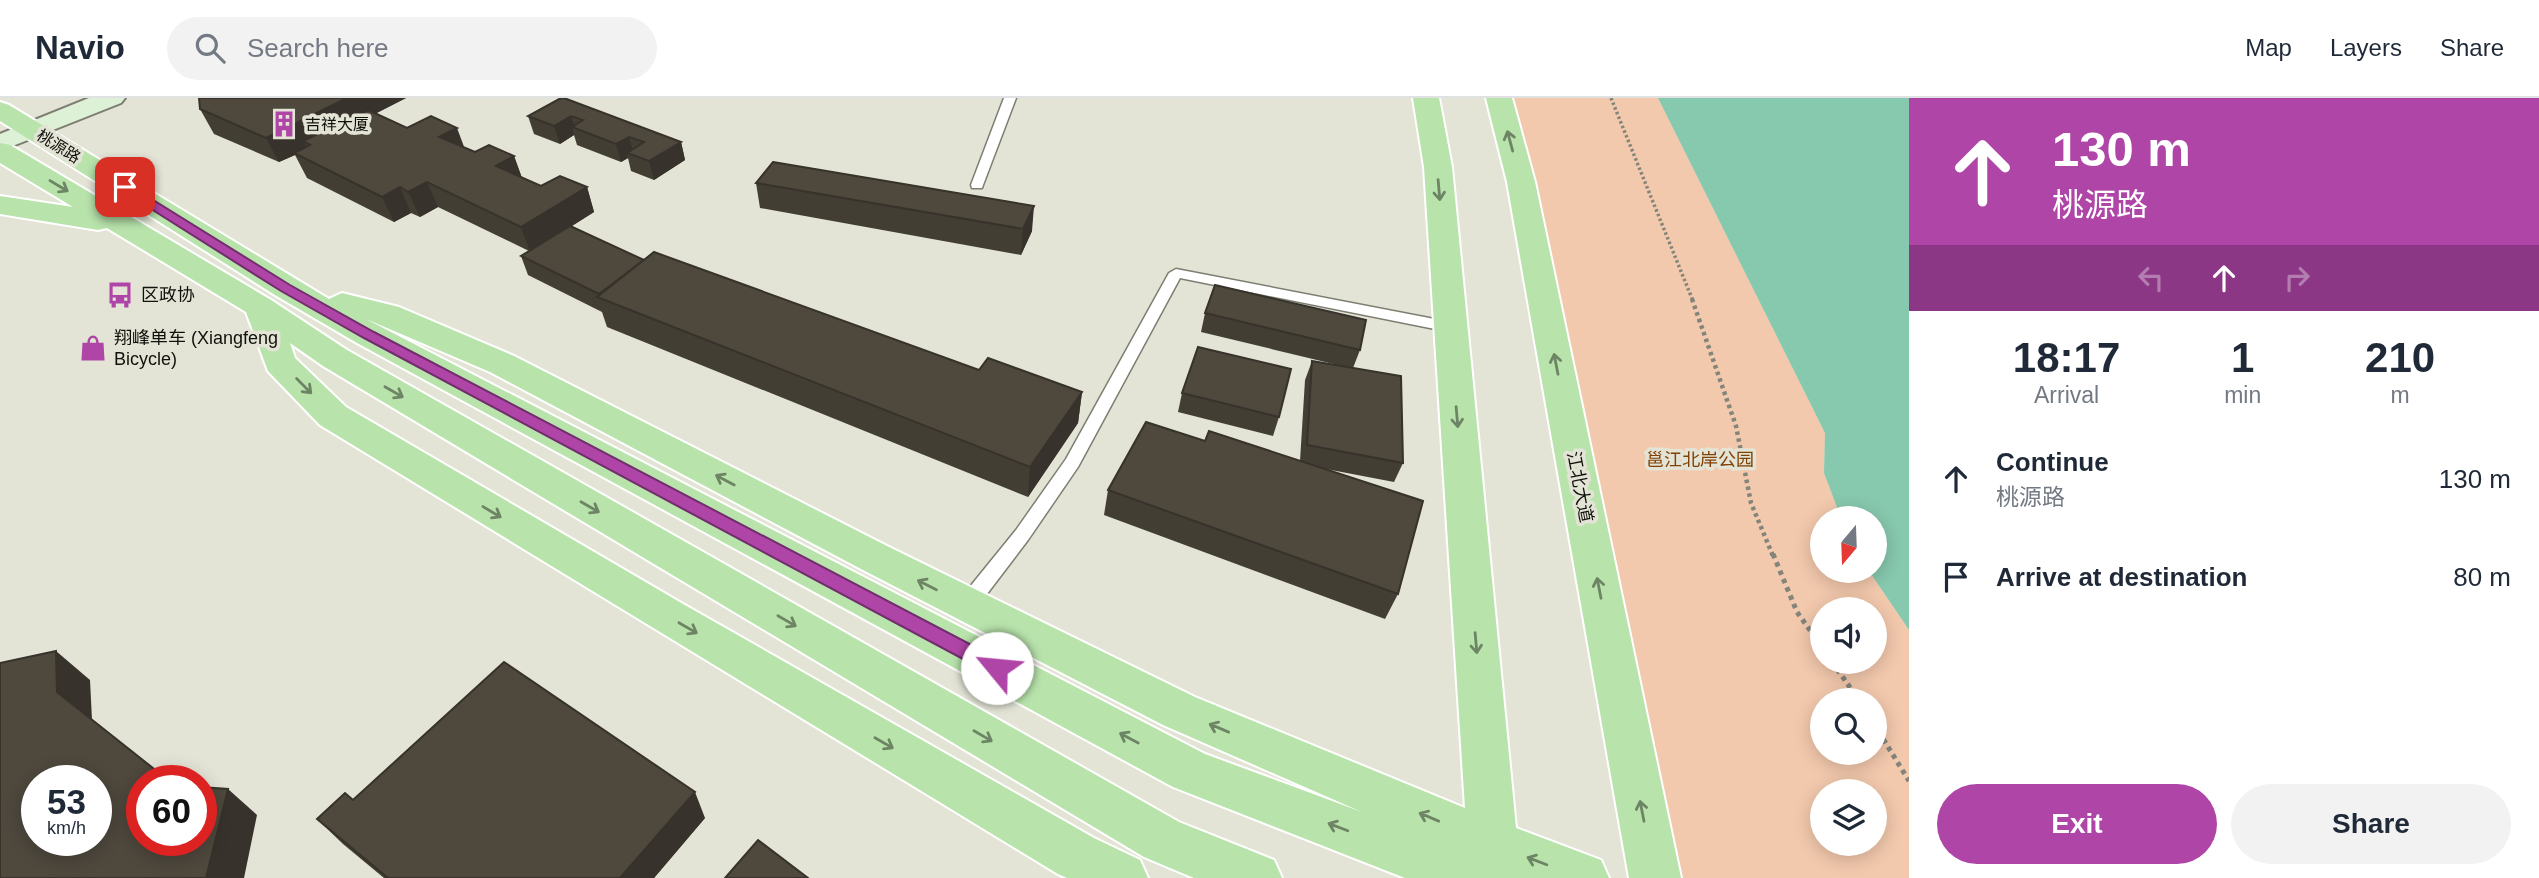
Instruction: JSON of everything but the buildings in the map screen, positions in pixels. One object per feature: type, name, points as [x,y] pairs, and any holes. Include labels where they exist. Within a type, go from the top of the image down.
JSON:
[{"type":"main road","points":[[0,143],[112,98]]},
{"type":"main road","points":[[1426,98],[1437,167],[1450,327],[1486,867]]},
{"type":"main road","name":"江北大道","points":[[1499,98],[1521,182],[1655,878]]},
{"type":"main road","name":"桃源路","points":[[0,110],[33,130],[273,297],[352,346]]},
{"type":"main road","name":"桃源路","points":[[0,151],[129,228],[273,297],[352,346]]},
{"type":"main road","points":[[0,205],[43,210],[129,228]]},
{"type":"main road","points":[[1122,878],[1076,856],[333,416],[280,363],[273,297],[387,314],[502,364],[967,605],[1486,867]]},
{"type":"main road","points":[[352,346],[1191,771],[1486,867],[1583,878]]},
{"type":"main road","points":[[352,346],[1162,840],[1256,878]]},
{"type":"lane","points":[[977,185],[1010,98]]},
{"type":"lane","points":[[967,605],[1022,535],[1072,463],[1176,273],[1450,327]]},
{"type":"path","points":[[1611,98],[1696,309],[1736,426],[1751,503],[1797,611],[1810,630]]},
{"type":"path","points":[[1887,745],[1909,780]]},
{"type":"green space","name":"邕江北岸公园","points":[[1499,98],[1658,98],[1825,433],[1824,473],[1836,506],[1810,506],[1810,583],[1877,583],[1887,597],[1810,597],[1810,674],[1887,674],[1887,598],[1909,630],[1909,878],[1655,878]]},
{"type":"shaded area","points":[[1658,98],[1909,98],[1909,630],[1877,583],[1887,583],[1887,506],[1836,506],[1824,473],[1825,433]]},
{"type":"place","name":"吉祥大厦","points":[[284,124]]},
{"type":"place","name":"区政协","points":[[120,295]]},
{"type":"place","name":"翔峰单车 (Xiangfeng Bicycle)","points":[[93,348]]},
{"type":"route","points":[[125,187],[286,288],[369,335],[997,668]]}]
